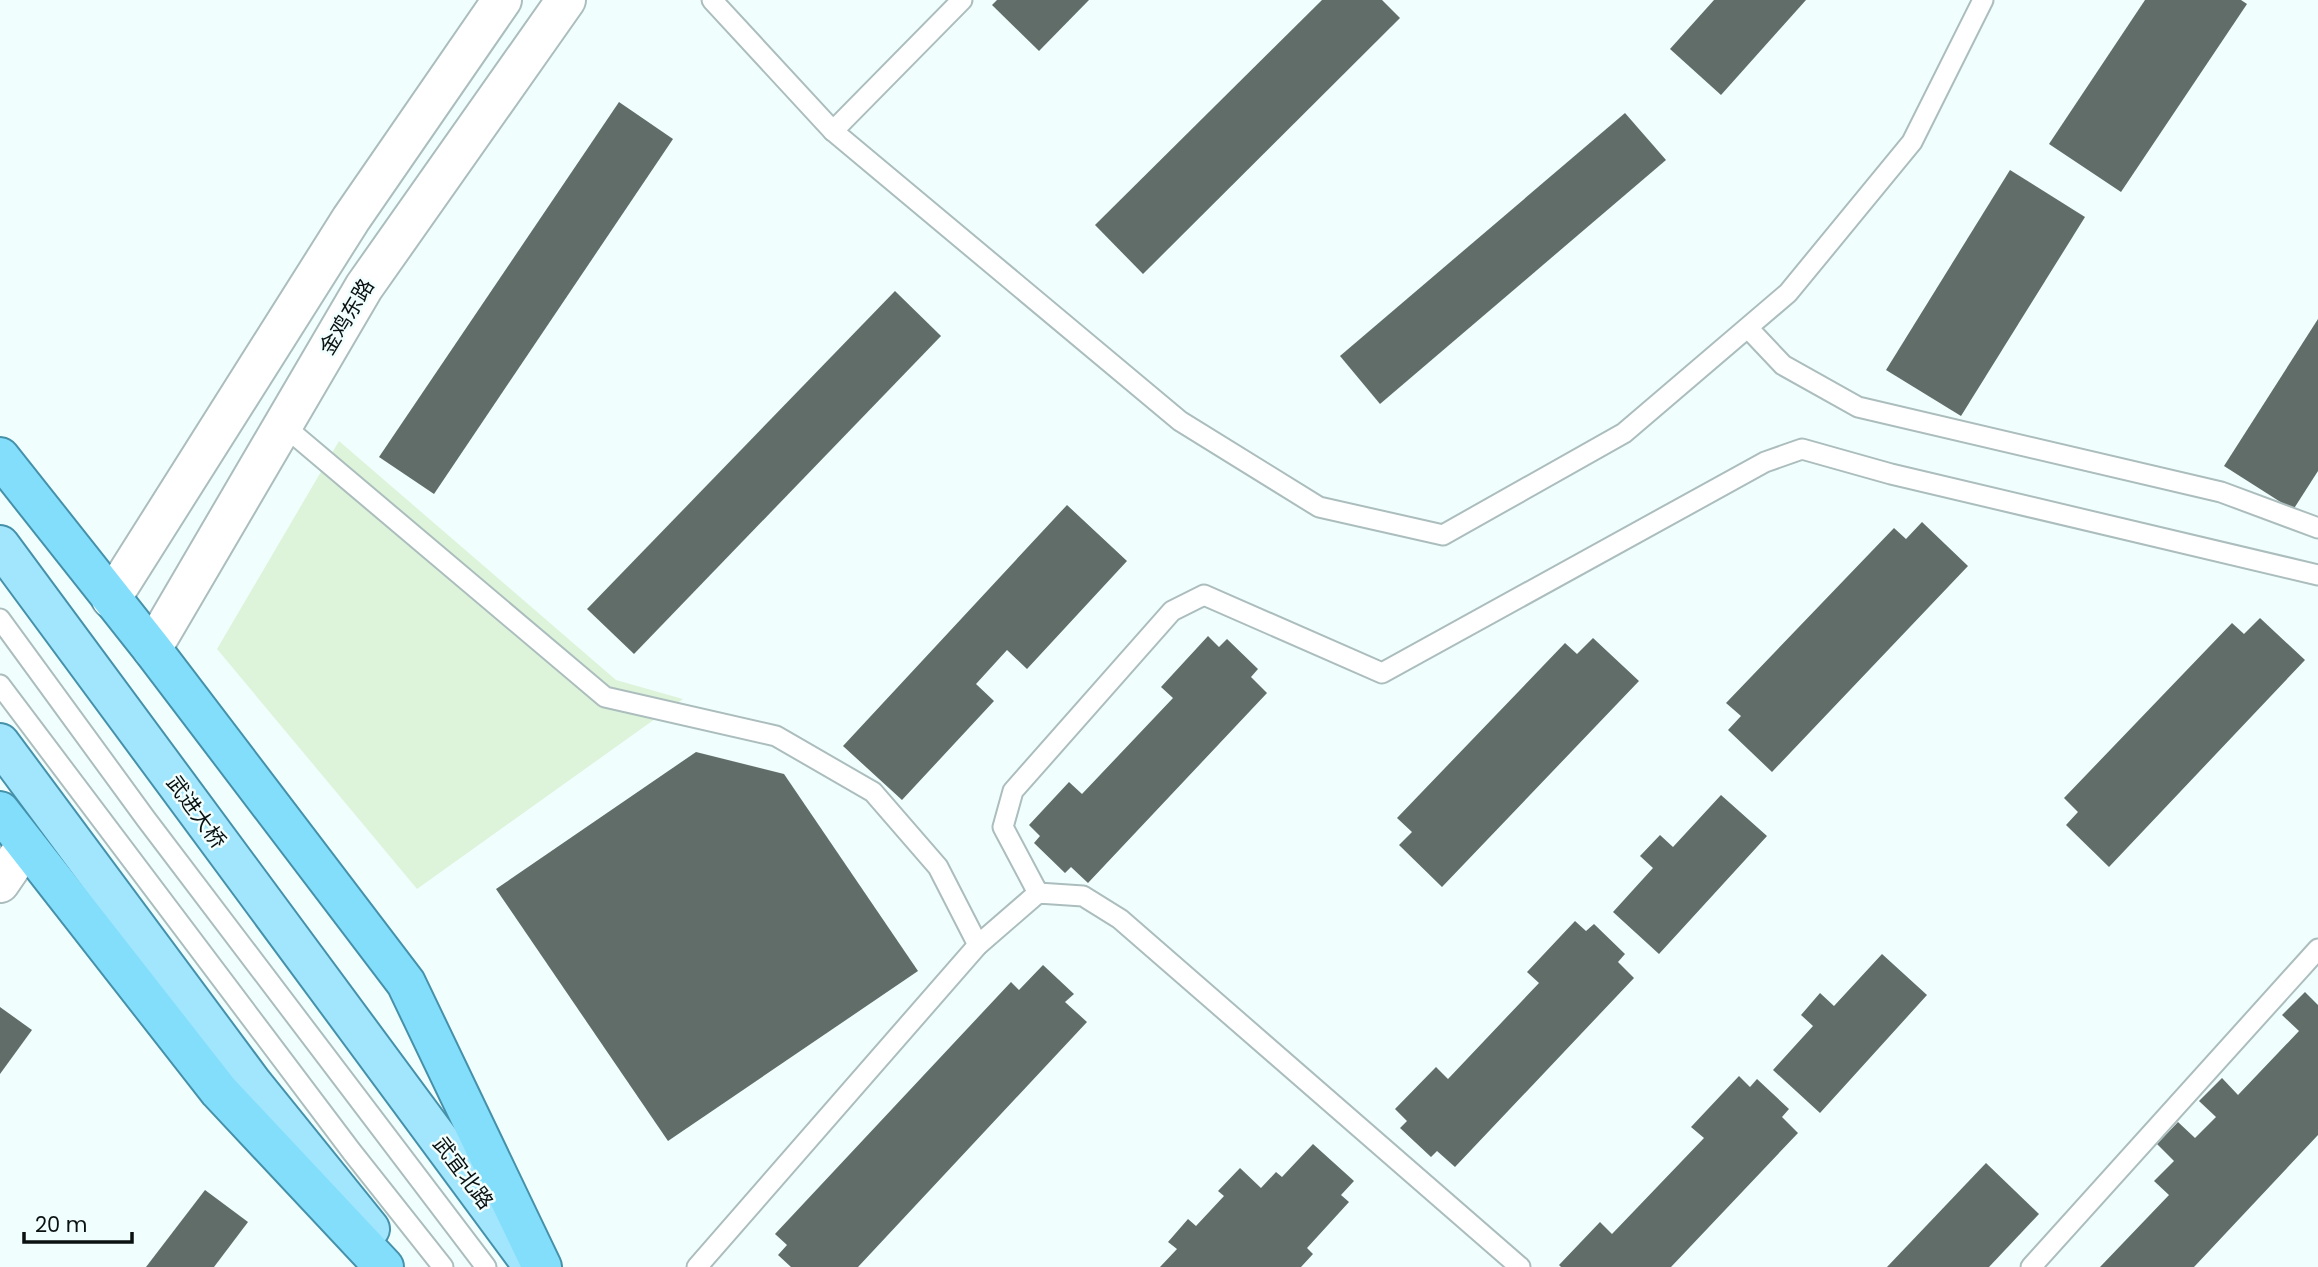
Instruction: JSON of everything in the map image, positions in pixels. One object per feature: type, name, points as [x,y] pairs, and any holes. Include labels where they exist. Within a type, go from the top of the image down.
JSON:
[{"type":"highway","points":[[0,457],[152,649],[405,983],[542,1267]]},
{"type":"highway","points":[[0,811],[219,1091],[384,1267]]},
{"type":"main road","name":"武进大桥","points":[[0,545],[392,1078]]},
{"type":"main road","points":[[0,743],[253,1084],[400,1267]]},
{"type":"main road","name":"武宜北路","points":[[392,1078],[533,1267]]},
{"type":"street","points":[[111,599],[351,219],[502,0]]},
{"type":"street","name":"金鸡东路","points":[[152,649],[364,287],[566,0]]},
{"type":"street","points":[[0,883],[26,845]]},
{"type":"lane","points":[[712,0],[833,131],[1180,421],[1319,507],[1443,534],[1624,433],[1788,293],[1912,142],[1983,0]]},
{"type":"lane","points":[[833,131],[962,0]]},
{"type":"lane","points":[[1748,328],[1783,365],[1858,407],[2221,492],[2318,528]]},
{"type":"lane","points":[[283,425],[606,697],[776,736],[873,792],[938,867],[978,945]]},
{"type":"lane","points":[[1038,892],[1003,827],[1013,791],[1172,611],[1204,595],[1382,673],[1765,462],[1802,449],[1891,474],[2318,575]]},
{"type":"lane","points":[[0,619],[146,819],[486,1267]]},
{"type":"lane","points":[[0,685],[344,1141],[443,1267]]},
{"type":"lane","points":[[697,1267],[978,945],[1038,892],[1083,896],[1120,919],[1520,1267]]},
{"type":"lane","points":[[2031,1267],[2318,950]]},
{"type":"green space","points":[[339,441],[616,680],[683,699],[417,889],[217,649]]},
{"type":"building","points":[[997,0],[1089,0],[1039,51],[992,5]]},
{"type":"building","points":[[1322,0],[1382,0],[1400,18],[1143,274],[1095,225]]},
{"type":"building","points":[[1714,0],[1806,0],[1721,95],[1670,49]]},
{"type":"building","points":[[2145,0],[2241,0],[2247,4],[2121,192],[2049,144]]},
{"type":"building","points":[[619,102],[673,139],[434,494],[379,457]]},
{"type":"building","points":[[1625,113],[1666,160],[1380,404],[1340,356]]},
{"type":"building","points":[[2010,170],[2085,217],[1961,416],[1886,370]]},
{"type":"building","points":[[895,291],[941,336],[634,654],[587,609]]},
{"type":"building","points":[[2318,319],[2318,471],[2293,510],[2224,466]]},
{"type":"building","points":[[1067,505],[1127,561],[1027,669],[1007,650],[976,684],[994,701],[902,800],[843,746]]},
{"type":"building","points":[[1922,522],[1968,566],[1772,772],[1728,730],[1741,716],[1726,703],[1894,528],[1906,539]]},
{"type":"building","points":[[2260,618],[2305,660],[2109,867],[2066,825],[2078,812],[2064,798],[2232,623],[2244,634]]},
{"type":"building","points":[[1208,636],[1219,647],[1227,639],[1258,669],[1251,677],[1267,693],[1088,883],[1071,867],[1065,873],[1034,843],[1040,836],[1029,825],[1069,782],[1082,794],[1173,698],[1161,687]]},
{"type":"building","points":[[1593,638],[1639,681],[1442,887],[1399,845],[1412,832],[1397,818],[1565,643],[1577,654]]},
{"type":"building","points":[[696,752],[784,774],[918,971],[668,1141],[496,889]]},
{"type":"building","points":[[1721,795],[1767,836],[1659,954],[1613,912],[1653,868],[1640,856],[1660,835],[1673,847]]},
{"type":"building","points":[[1575,921],[1586,931],[1594,924],[1625,954],[1618,962],[1634,978],[1455,1167],[1437,1151],[1431,1157],[1400,1128],[1407,1121],[1395,1109],[1436,1067],[1448,1079],[1539,983],[1527,972]]},
{"type":"building","points":[[1882,954],[1927,995],[1820,1113],[1773,1070],[1813,1026],[1801,1015],[1820,993],[1834,1006]]},
{"type":"building","points":[[1043,965],[1074,994],[1065,1002],[1087,1022],[858,1267],[791,1267],[778,1255],[787,1245],[775,1234],[1011,982],[1019,990]]},
{"type":"building","points":[[2305,992],[2318,1005],[2318,1135],[2194,1267],[2100,1267],[2169,1195],[2154,1181],[2174,1161],[2157,1144],[2178,1122],[2195,1138],[2216,1117],[2199,1101],[2222,1078],[2238,1095],[2299,1031],[2282,1015]]},
{"type":"building","points":[[0,1007],[32,1030],[0,1074]]},
{"type":"building","points":[[1739,1076],[1750,1087],[1757,1079],[1789,1109],[1782,1117],[1798,1133],[1671,1267],[1561,1267],[1559,1265],[1600,1222],[1612,1234],[1704,1138],[1691,1127]]},
{"type":"building","points":[[1313,1144],[1354,1181],[1341,1195],[1349,1202],[1307,1248],[1313,1254],[1301,1267],[1160,1267],[1177,1249],[1168,1242],[1188,1219],[1196,1226],[1224,1196],[1218,1191],[1240,1168],[1261,1188],[1276,1172],[1282,1177]]},
{"type":"building","points":[[1986,1163],[2039,1214],[1989,1267],[1887,1267]]},
{"type":"building","points":[[205,1190],[248,1222],[214,1267],[146,1267]]}]
